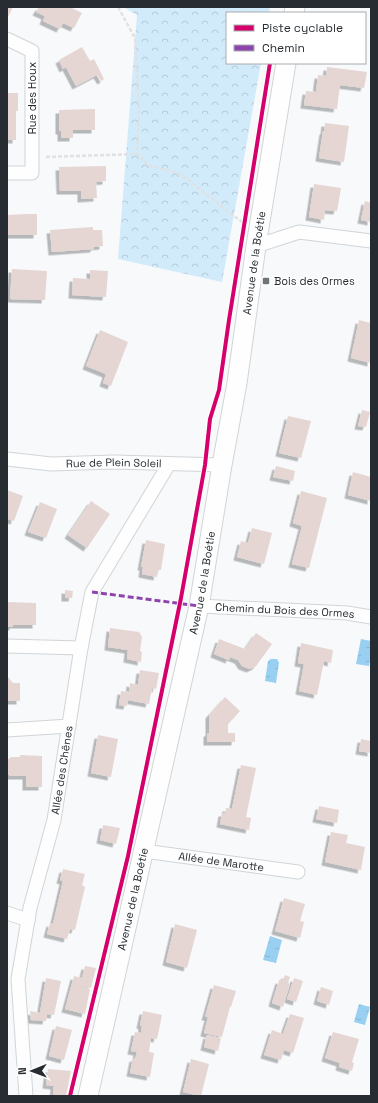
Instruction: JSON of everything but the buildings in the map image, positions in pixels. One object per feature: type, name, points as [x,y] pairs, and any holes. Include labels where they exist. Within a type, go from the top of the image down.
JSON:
[{"type":"main road","name":"Avenue de la Boétie","points":[[88,1096],[199,606],[236,383],[256,246],[286,64]]},
{"type":"street","name":"Rue des Houx","points":[[7,39],[32,51],[32,173],[7,173]]},
{"type":"street","points":[[256,246],[298,232],[371,241]]},
{"type":"street","name":"Rue de Plein Soleil","points":[[7,459],[51,464],[114,462],[222,465]]},
{"type":"street","name":"Allée des Chênes","points":[[26,1096],[18,979],[30,908],[54,820],[81,648],[92,592],[169,464]]},
{"type":"street","name":"Chemin du Bois des Ormes","points":[[199,606],[347,613],[371,617]]},
{"type":"street","points":[[7,646],[81,648]]},
{"type":"street","points":[[7,730],[68,726]]},
{"type":"street","name":"Allée de Marotte","points":[[144,851],[298,872]]},
{"type":"street","points":[[7,914],[28,920]]},
{"type":"path","points":[[118,7],[135,38],[139,114],[137,154]]},
{"type":"path","points":[[32,158],[137,154],[149,166],[179,173],[244,224],[246,216]]},
{"type":"green space","points":[[123,7],[270,7],[269,12],[226,12],[226,64],[261,64],[222,282],[118,259],[137,15]]},
{"type":"water","points":[[361,639],[371,641],[369,666],[356,664]]},
{"type":"water","points":[[271,659],[277,659],[279,663],[276,683],[265,681],[268,661]]},
{"type":"water","points":[[270,936],[282,940],[276,963],[263,960]]},
{"type":"water","points":[[359,1004],[370,1007],[365,1025],[354,1022]]},
{"type":"marked path","points":[[92,592],[199,606]]},
{"type":"cycle path","points":[[70,1096],[128,856],[181,598],[205,465],[210,419],[219,390],[270,64]]},
{"type":"place","name":"Bois des Ormes","points":[[266,281]]}]
